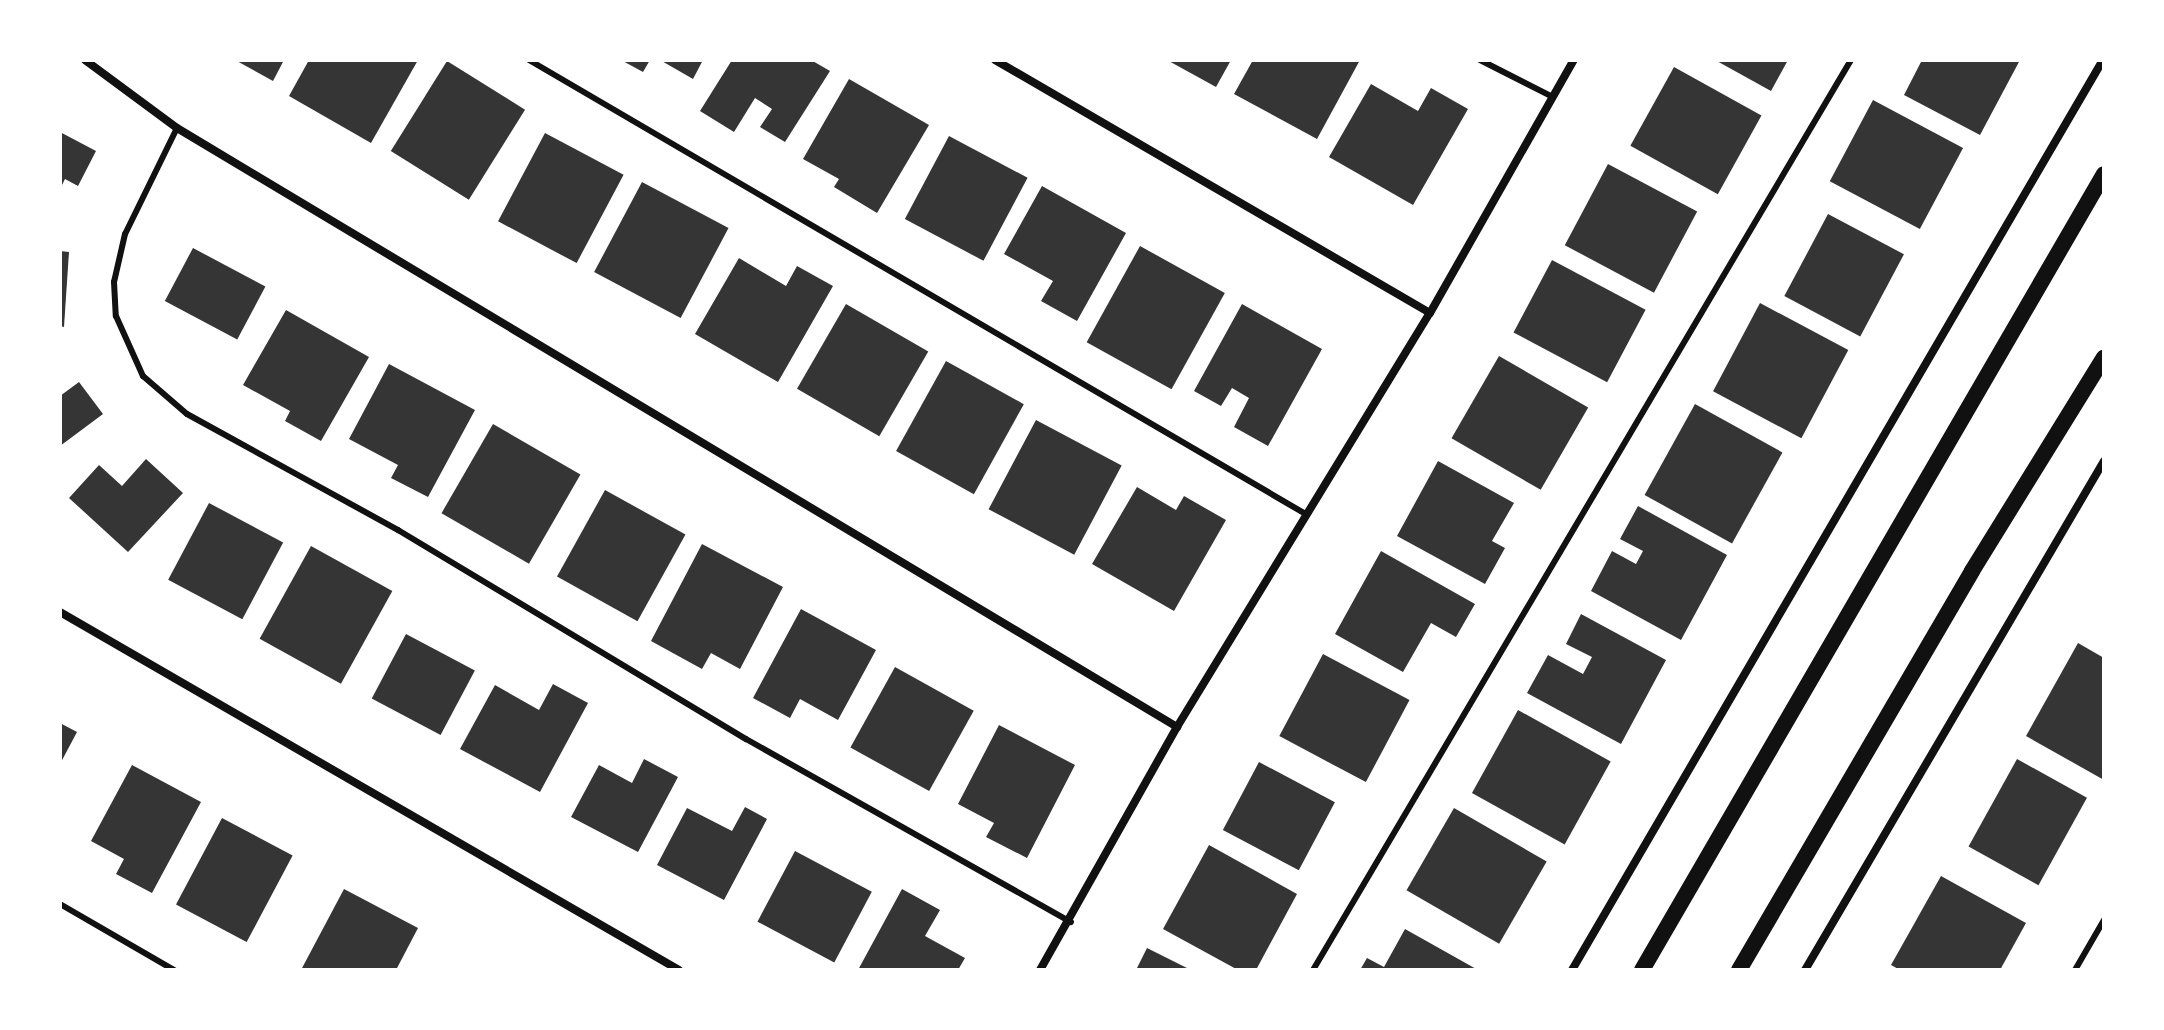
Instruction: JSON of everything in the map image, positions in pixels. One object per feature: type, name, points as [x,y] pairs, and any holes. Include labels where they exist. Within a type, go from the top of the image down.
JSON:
[{"type":"main road","points":[[1642,970],[2104,174]]},
{"type":"main road","points":[[1739,970],[1972,571],[2104,357]]},
{"type":"street","points":[[85,60],[177,128],[1177,727]]},
{"type":"street","points":[[995,60],[1430,313]]},
{"type":"street","points":[[1040,970],[1071,922],[1177,727],[1304,513],[1430,313],[1574,60]]},
{"type":"street","points":[[1572,970],[2103,60]]},
{"type":"street","points":[[1805,970],[2104,461]]},
{"type":"street","points":[[60,612],[679,970]]},
{"type":"lane","points":[[529,60],[1304,513]]},
{"type":"lane","points":[[1480,60],[1553,97]]},
{"type":"lane","points":[[1313,970],[1851,60]]},
{"type":"lane","points":[[177,128],[125,234],[114,282],[116,316],[143,376],[187,414],[398,530],[719,723],[1071,922]]},
{"type":"lane","points":[[60,904],[174,970]]},
{"type":"lane","points":[[2075,970],[2104,920]]},
{"type":"building","points":[[235,60],[284,60],[273,81]]},
{"type":"building","points":[[309,60],[418,60],[371,143],[289,96]]},
{"type":"building","points":[[621,60],[650,60],[643,72]]},
{"type":"building","points":[[660,60],[703,60],[693,79]]},
{"type":"building","points":[[732,60],[811,60],[830,71],[785,142],[760,127],[772,109],[755,98],[734,132],[700,111]]},
{"type":"building","points":[[1167,60],[1231,60],[1216,87]]},
{"type":"building","points":[[1253,60],[1360,60],[1317,139],[1234,94]]},
{"type":"building","points":[[1715,60],[1788,60],[1771,91]]},
{"type":"building","points":[[1922,60],[2020,60],[1980,135],[1904,95]]},
{"type":"building","points":[[447,61],[525,110],[469,200],[391,151]]},
{"type":"building","points":[[1674,67],[1761,115],[1718,194],[1630,146]]},
{"type":"building","points":[[849,79],[929,125],[877,213],[834,187],[839,179],[803,159]]},
{"type":"building","points":[[1371,84],[1418,111],[1431,88],[1468,109],[1413,205],[1329,157]]},
{"type":"building","points":[[1873,100],[1963,148],[1920,229],[1830,181]]},
{"type":"building","points":[[60,132],[96,151],[78,186],[65,179],[60,189]]},
{"type":"building","points":[[545,133],[624,175],[577,263],[498,221]]},
{"type":"building","points":[[949,136],[1028,178],[983,261],[905,219]]},
{"type":"building","points":[[1608,164],[1697,211],[1654,293],[1565,245]]},
{"type":"building","points":[[642,182],[729,228],[681,318],[594,272]]},
{"type":"building","points":[[1042,186],[1126,233],[1077,321],[1041,301],[1053,281],[1004,254]]},
{"type":"building","points":[[1828,214],[1904,254],[1860,336],[1784,296]]},
{"type":"building","points":[[1140,246],[1225,293],[1172,389],[1087,342]]},
{"type":"building","points":[[193,248],[265,286],[237,339],[165,301]]},
{"type":"building","points":[[60,251],[69,252],[64,327],[60,326]]},
{"type":"building","points":[[739,258],[786,286],[797,266],[833,286],[778,382],[695,334]]},
{"type":"building","points":[[1552,260],[1646,310],[1607,382],[1514,332]]},
{"type":"building","points":[[1760,303],[1848,350],[1801,438],[1713,391]]},
{"type":"building","points":[[846,304],[928,351],[879,436],[797,389]]},
{"type":"building","points":[[1242,304],[1322,349],[1268,446],[1234,427],[1249,398],[1232,388],[1221,406],[1194,391]]},
{"type":"building","points":[[286,310],[369,357],[321,441],[285,421],[290,411],[243,385]]},
{"type":"building","points":[[1499,356],[1588,408],[1541,490],[1452,438]]},
{"type":"building","points":[[946,361],[1024,404],[974,494],[896,451]]},
{"type":"building","points":[[389,364],[475,410],[428,497],[391,478],[398,465],[349,439]]},
{"type":"building","points":[[79,382],[103,414],[60,446],[60,396]]},
{"type":"building","points":[[1695,404],[1782,452],[1732,543],[1645,495]]},
{"type":"building","points":[[1036,420],[1122,466],[1074,555],[989,509]]},
{"type":"building","points":[[493,424],[580,474],[529,564],[442,513]]},
{"type":"building","points":[[146,459],[183,493],[128,552],[69,498],[99,465],[122,486]]},
{"type":"building","points":[[1438,461],[1514,503],[1492,541],[1505,548],[1485,584],[1397,536]]},
{"type":"building","points":[[1137,487],[1176,510],[1184,496],[1226,520],[1174,611],[1092,564]]},
{"type":"building","points":[[605,490],[685,535],[637,621],[557,577]]},
{"type":"building","points":[[209,503],[283,542],[242,619],[168,580]]},
{"type":"building","points":[[1638,506],[1727,555],[1681,640],[1591,591],[1612,551],[1636,564],[1643,551],[1620,539]]},
{"type":"building","points":[[702,544],[783,587],[740,669],[711,653],[702,669],[651,641]]},
{"type":"building","points":[[311,546],[392,591],[341,684],[260,639]]},
{"type":"building","points":[[1381,551],[1475,604],[1456,637],[1431,623],[1403,672],[1335,634]]},
{"type":"building","points":[[801,609],[876,650],[838,720],[800,699],[790,718],[753,698]]},
{"type":"building","points":[[1581,614],[1666,660],[1621,744],[1527,693],[1548,655],[1583,674],[1592,657],[1566,644]]},
{"type":"building","points":[[406,634],[475,671],[441,735],[372,698]]},
{"type":"building","points":[[2078,643],[2104,658],[2104,780],[2026,736]]},
{"type":"building","points":[[1323,654],[1410,700],[1366,782],[1279,736]]},
{"type":"building","points":[[895,667],[974,711],[929,791],[850,747]]},
{"type":"building","points":[[553,684],[588,703],[540,792],[460,749],[495,685],[539,710]]},
{"type":"building","points":[[1518,710],[1611,761],[1565,844],[1472,793]]},
{"type":"building","points":[[60,723],[77,732],[60,764]]},
{"type":"building","points":[[999,725],[1075,765],[1027,858],[986,837],[994,823],[958,804]]},
{"type":"building","points":[[644,759],[678,777],[638,852],[571,817],[599,765],[632,783]]},
{"type":"building","points":[[2017,759],[2087,798],[2038,885],[1969,846]]},
{"type":"building","points":[[1259,762],[1335,802],[1299,870],[1223,830]]},
{"type":"building","points":[[132,765],[201,802],[152,893],[116,874],[124,859],[91,841]]},
{"type":"building","points":[[745,807],[767,819],[724,900],[657,865],[687,808],[732,831]]},
{"type":"building","points":[[1454,808],[1547,862],[1499,944],[1406,890]]},
{"type":"building","points":[[222,818],[293,856],[247,942],[176,905]]},
{"type":"building","points":[[1209,845],[1297,894],[1256,970],[1238,970],[1163,929]]},
{"type":"building","points":[[795,851],[872,892],[834,962],[757,922]]},
{"type":"building","points":[[1941,876],[2026,923],[2000,970],[1900,970],[1891,965]]},
{"type":"building","points":[[344,889],[418,928],[396,970],[301,970]]},
{"type":"building","points":[[902,889],[940,910],[925,936],[965,958],[958,970],[858,970]]},
{"type":"building","points":[[1405,929],[1478,970],[1360,970],[1367,958],[1384,967]]},
{"type":"building","points":[[1147,948],[1191,970],[1136,970]]}]
